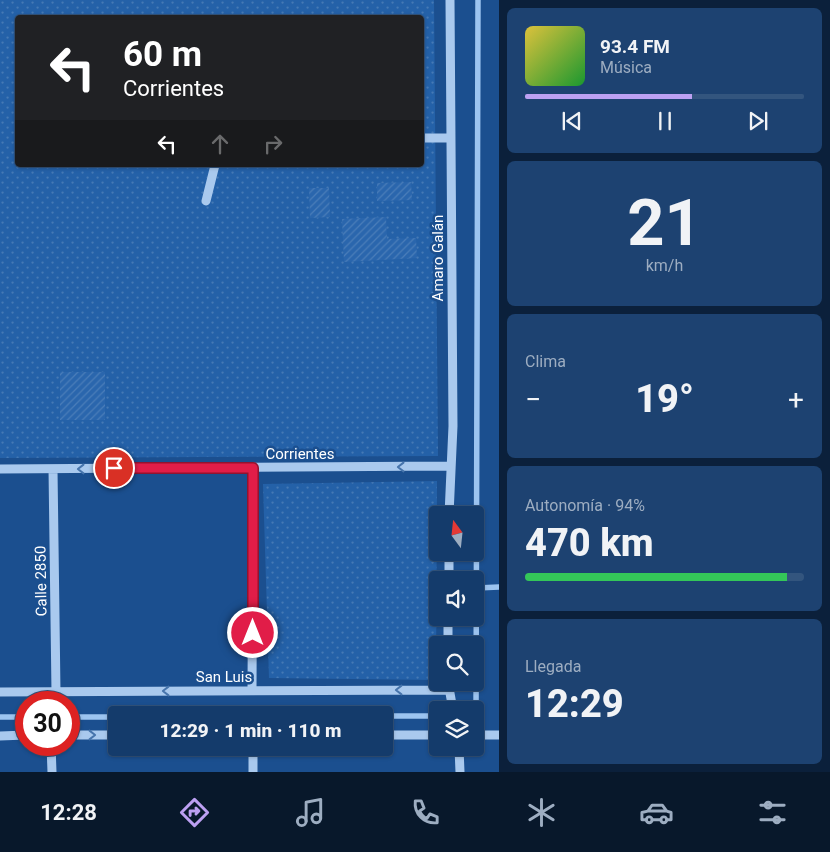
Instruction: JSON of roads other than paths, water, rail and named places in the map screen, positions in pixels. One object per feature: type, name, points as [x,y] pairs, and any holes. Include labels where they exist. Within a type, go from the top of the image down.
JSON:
[{"type":"street","name":"Amaro Galán","points":[[449,506],[453,426],[450,0]]},
{"type":"street","points":[[424,138],[450,138]]},
{"type":"street","points":[[206,201],[214,167]]},
{"type":"street","name":"Corrientes","points":[[0,469],[450,466]]},
{"type":"street","points":[[252,691],[253,468]]},
{"type":"street","name":"Calle 2850","points":[[53,469],[56,691]]},
{"type":"street","name":"San Luis","points":[[80,692],[252,691],[429,686]]},
{"type":"street","name":"San Luis","points":[[0,692],[15,692]]},
{"type":"street","points":[[0,736],[15,735]]},
{"type":"street","points":[[80,735],[108,735]]},
{"type":"street","points":[[393,735],[429,735]]},
{"type":"street","points":[[484,735],[499,735]]},
{"type":"street","points":[[51,756],[52,772]]},
{"type":"street","points":[[253,756],[253,772]]},
{"type":"street","points":[[459,756],[460,772]]},
{"type":"waterway","points":[[476,701],[478,0]]},
{"type":"waterway","points":[[484,588],[499,587]]},
{"type":"waterway","points":[[393,716],[429,716]]},
{"type":"waterway","points":[[0,717],[15,717]]},
{"type":"waterway","points":[[80,717],[108,717]]}]
